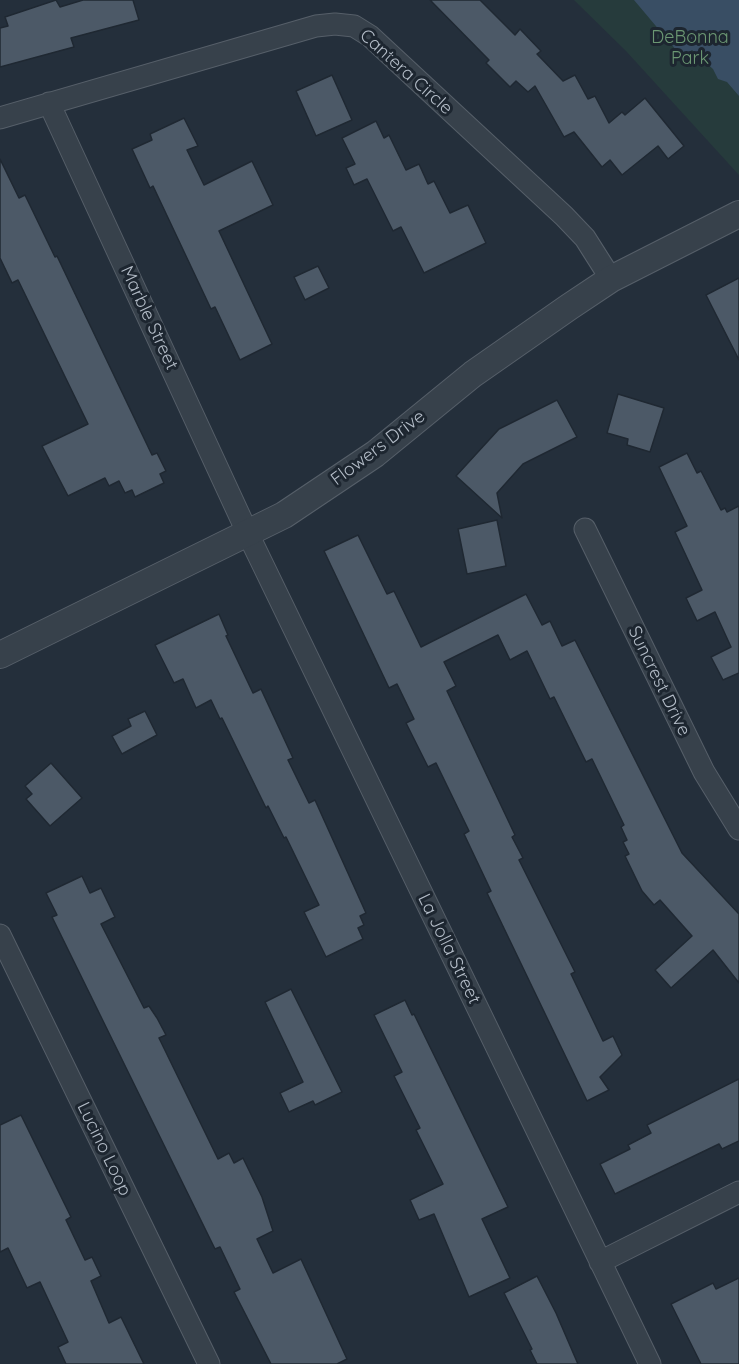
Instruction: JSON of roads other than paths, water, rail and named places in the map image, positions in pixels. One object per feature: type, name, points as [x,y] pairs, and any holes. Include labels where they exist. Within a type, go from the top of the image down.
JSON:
[{"type":"street","name":"Cantera Circle","points":[[0,118],[316,26],[335,24],[354,26],[370,36],[564,216],[585,238],[611,279]]},
{"type":"street","name":"Marble Street","points":[[49,103],[248,534]]},
{"type":"street","name":"Flowers Drive","points":[[0,655],[284,515],[347,473],[473,374],[611,279],[739,214]]},
{"type":"street","name":"Suncrest Drive","points":[[585,530],[704,772],[739,829]]},
{"type":"street","name":"La Jolla Street","points":[[248,534],[650,1364]]},
{"type":"street","name":"Lucino Loop","points":[[0,935],[209,1364]]},
{"type":"street","points":[[600,1262],[739,1192]]},
{"type":"water","points":[[634,0],[739,0],[739,96],[727,82],[718,79],[713,69],[692,50],[682,57]]},
{"type":"park label","name":"DeBonna Park","points":[[690,48]]}]
